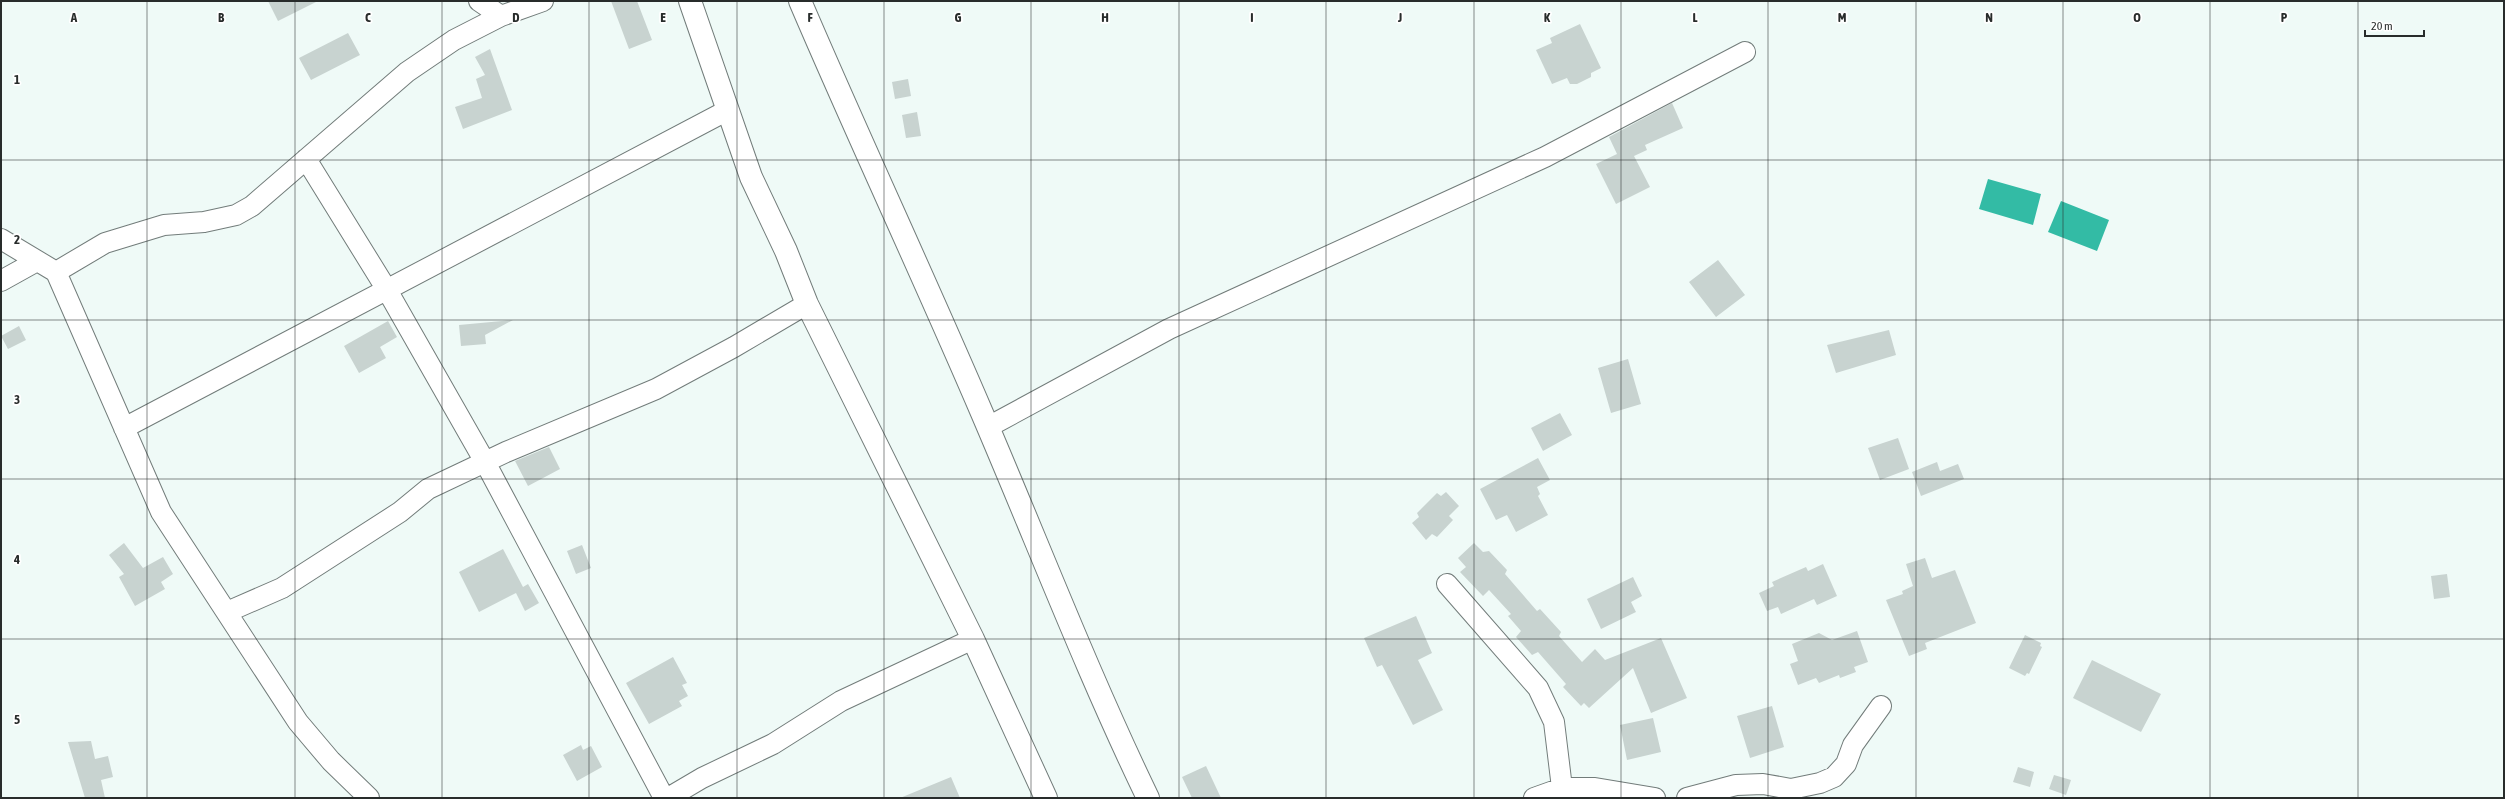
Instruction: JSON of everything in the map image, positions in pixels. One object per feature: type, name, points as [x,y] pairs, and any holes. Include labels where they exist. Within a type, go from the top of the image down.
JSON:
[{"type":"street","points":[[480,1],[501,16]]},
{"type":"street","points":[[56,272],[105,243],[164,226],[204,222],[236,215],[252,206],[407,72],[454,40],[501,16],[543,1]]},
{"type":"street","points":[[690,1],[751,178],[786,251],[807,304],[973,639],[1046,798]]},
{"type":"street","points":[[800,1],[830,74],[988,427],[1108,714],[1148,798]]},
{"type":"street","points":[[988,427],[1169,329],[1545,157],[1745,52]]},
{"type":"street","points":[[124,428],[728,110]]},
{"type":"street","points":[[306,160],[387,290],[485,462],[664,798]]},
{"type":"street","points":[[1,239],[56,272],[160,512],[190,561],[227,612],[298,722],[331,761],[369,798]]},
{"type":"street","points":[[1,281],[37,261]]},
{"type":"street","points":[[227,612],[282,588],[400,512],[428,489],[485,462],[656,389],[734,348],[807,304]]},
{"type":"street","points":[[1447,584],[1538,688],[1554,722],[1562,788]]},
{"type":"street","points":[[668,798],[702,778],[773,744],[842,701],[973,639]]},
{"type":"street","points":[[1687,798],[1736,785],[1763,784],[1791,789],[1820,783],[1834,777],[1846,764],[1853,745],[1881,706]]},
{"type":"street","points":[[1534,798],[1562,788],[1594,788],[1655,798]]},
{"type":"shaded area","points":[[1988,179],[2041,194],[2033,225],[1979,209]]},
{"type":"shaded area","points":[[2061,201],[2109,220],[2097,251],[2048,232]]},
{"type":"building","points":[[268,1],[318,1],[278,21]]},
{"type":"building","points":[[611,1],[637,1],[652,40],[629,49]]},
{"type":"building","points":[[1580,24],[1601,68],[1591,73],[1591,77],[1577,84],[1570,84],[1567,78],[1552,84],[1536,50],[1552,43],[1550,38]]},
{"type":"building","points":[[348,33],[360,55],[311,80],[299,58]]},
{"type":"building","points":[[490,49],[512,110],[463,129],[455,107],[482,98],[476,79],[485,75],[475,57]]},
{"type":"building","points":[[908,79],[911,96],[895,99],[892,82]]},
{"type":"building","points":[[1672,103],[1683,128],[1645,145],[1647,150],[1634,156],[1650,187],[1616,204],[1596,164],[1617,154],[1609,137]]},
{"type":"building","points":[[917,112],[921,136],[906,138],[902,115]]},
{"type":"building","points":[[1718,260],[1745,295],[1716,317],[1689,282]]},
{"type":"building","points":[[513,320],[485,335],[486,344],[461,346],[459,325]]},
{"type":"building","points":[[388,321],[397,337],[380,347],[386,358],[359,373],[344,346]]},
{"type":"building","points":[[19,326],[26,340],[8,349],[1,336]]},
{"type":"building","points":[[1889,330],[1896,355],[1836,373],[1827,345]]},
{"type":"building","points":[[1628,359],[1641,404],[1611,413],[1598,368]]},
{"type":"building","points":[[1560,413],[1572,435],[1543,451],[1531,428]]},
{"type":"building","points":[[1898,438],[1909,469],[1880,480],[1868,448]]},
{"type":"building","points":[[549,447],[560,469],[528,486],[515,461]]},
{"type":"building","points":[[1538,458],[1550,480],[1537,487],[1540,494],[1538,496],[1548,515],[1516,532],[1507,515],[1496,520],[1480,489]]},
{"type":"building","points":[[1937,462],[1940,471],[1958,464],[1964,479],[1921,496],[1912,472]]},
{"type":"building","points":[[1446,492],[1459,506],[1449,516],[1453,520],[1437,537],[1432,534],[1426,540],[1412,523],[1419,517],[1417,513],[1437,493],[1441,496]]},
{"type":"building","points":[[124,543],[143,568],[163,557],[173,574],[161,582],[165,589],[135,606],[119,577],[124,574],[109,555]]},
{"type":"building","points":[[1474,543],[1483,552],[1489,551],[1507,570],[1505,574],[1537,611],[1540,609],[1561,632],[1559,636],[1582,662],[1595,649],[1605,660],[1661,638],[1687,698],[1651,713],[1633,668],[1589,708],[1584,703],[1581,706],[1563,687],[1566,684],[1538,652],[1532,655],[1516,637],[1521,631],[1508,616],[1511,614],[1489,590],[1483,596],[1460,572],[1466,567],[1458,558]]},
{"type":"building","points":[[582,545],[591,568],[576,574],[567,551]]},
{"type":"building","points":[[503,549],[523,587],[528,584],[539,603],[525,611],[516,593],[479,612],[459,572]]},
{"type":"building","points":[[1925,558],[1932,578],[1955,570],[1976,623],[1925,643],[1927,649],[1909,656],[1886,600],[1903,594],[1902,591],[1913,586],[1906,564]]},
{"type":"building","points":[[1823,564],[1837,596],[1817,605],[1814,599],[1781,614],[1778,607],[1767,611],[1759,593],[1774,586],[1772,582],[1806,567],[1808,571]]},
{"type":"building","points":[[2447,574],[2450,597],[2434,599],[2431,576]]},
{"type":"building","points":[[1633,577],[1642,596],[1631,602],[1636,612],[1601,629],[1587,599]]},
{"type":"building","points":[[1416,616],[1432,653],[1418,660],[1443,710],[1413,725],[1382,665],[1377,667],[1364,638]]},
{"type":"building","points":[[1857,631],[1868,662],[1854,667],[1856,672],[1840,678],[1839,675],[1819,683],[1816,678],[1798,685],[1790,664],[1798,661],[1792,644],[1819,633],[1832,640]]},
{"type":"building","points":[[2025,635],[2041,643],[2040,646],[2042,647],[2029,674],[2027,673],[2025,676],[2009,668]]},
{"type":"building","points":[[673,657],[687,683],[682,685],[688,696],[679,701],[682,706],[649,724],[626,683]]},
{"type":"building","points":[[2092,660],[2161,694],[2141,732],[2073,698]]},
{"type":"building","points":[[1772,706],[1784,747],[1750,758],[1737,716]]},
{"type":"building","points":[[1653,718],[1661,752],[1627,760],[1620,725]]},
{"type":"building","points":[[91,741],[95,759],[108,756],[113,777],[101,780],[105,798],[85,798],[68,742]]},
{"type":"building","points":[[581,745],[583,750],[591,746],[602,767],[577,781],[563,755]]},
{"type":"building","points":[[1206,766],[1221,798],[1192,798],[1182,777]]},
{"type":"building","points":[[2018,767],[2034,772],[2030,787],[2013,782]]},
{"type":"building","points":[[2054,775],[2071,780],[2066,795],[2049,789]]},
{"type":"building","points":[[951,777],[960,798],[900,798]]}]
